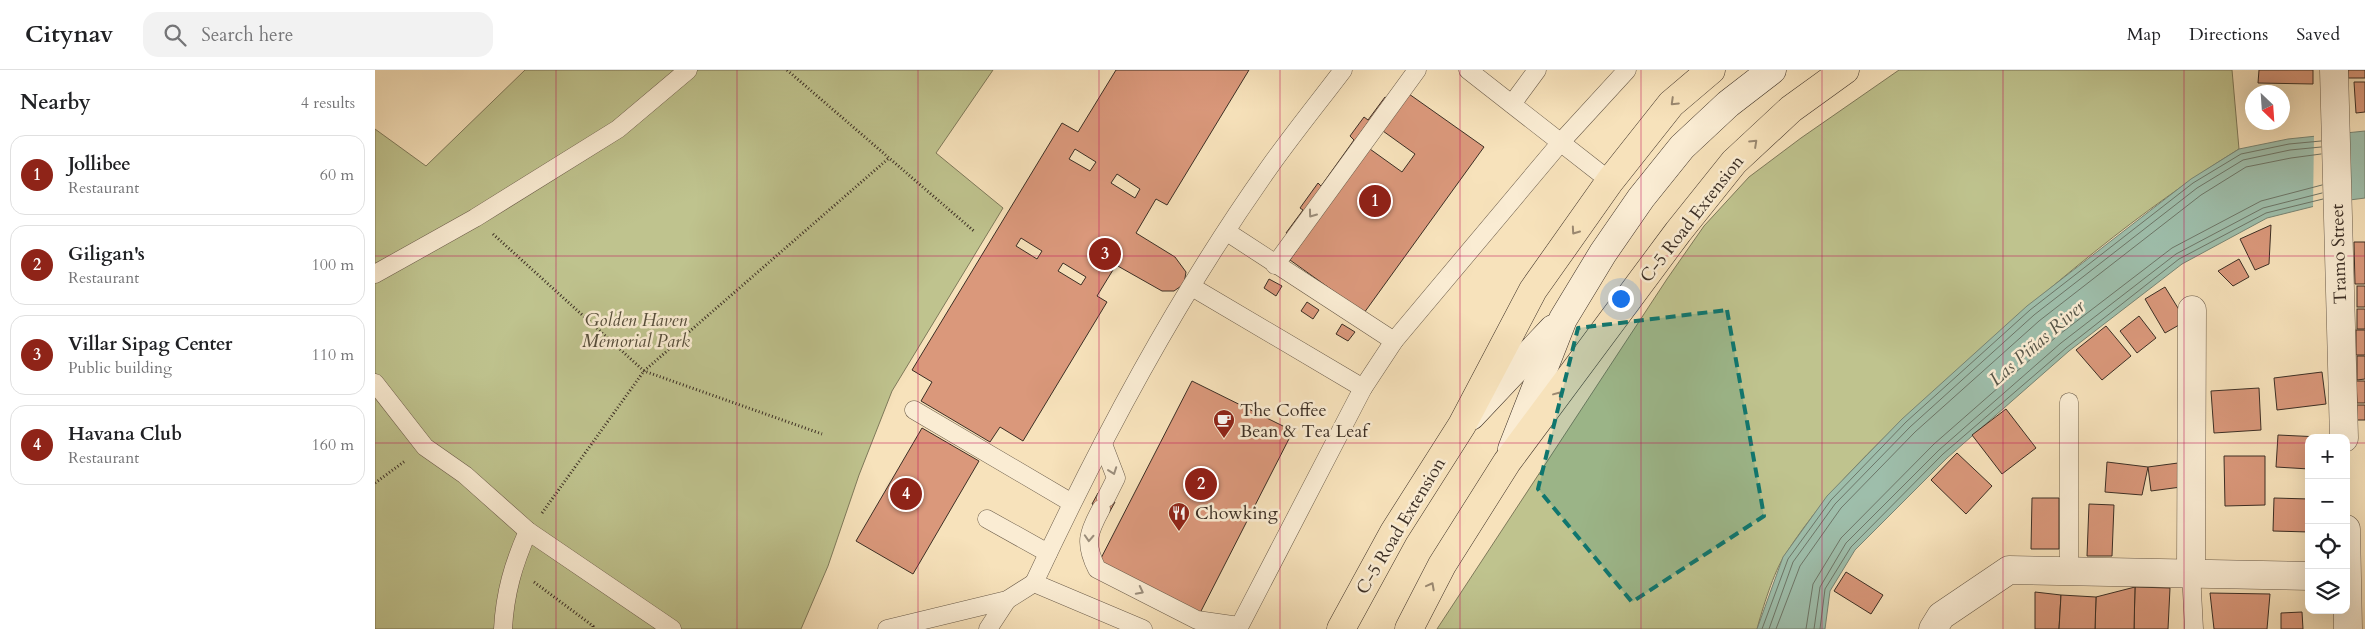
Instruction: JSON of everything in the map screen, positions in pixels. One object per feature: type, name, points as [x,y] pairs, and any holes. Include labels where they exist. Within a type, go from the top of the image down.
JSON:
[{"type":"main road","name":"C-5 Road Extension","points":[[1341,629],[1394,532],[1462,425],[1533,290],[1610,181],[1671,104],[1711,70]]},
{"type":"main road","name":"C-5 Road Extension","points":[[1409,629],[1442,565],[1507,462],[1679,232],[1734,162],[1791,109],[1845,70]]},
{"type":"street","name":"C-5 Road Extension","points":[[1507,462],[1563,319],[1603,254],[1641,198],[1682,148],[1728,104],[1772,70]]},
{"type":"street","name":"Tramo Street","points":[[2334,70],[2344,434]]},
{"type":"street","points":[[2191,572],[2192,310]]},
{"type":"street","name":"C-5 Road Extension","points":[[1462,425],[1563,319]]},
{"type":"street","points":[[1933,629],[1941,616],[2009,570],[2191,572],[2305,576]]},
{"type":"street","points":[[2348,614],[2348,629]]},
{"type":"lane","points":[[375,274],[475,218],[618,129],[688,70]]},
{"type":"lane","points":[[887,629],[1007,600],[1034,583],[1072,503],[1133,385],[1191,287],[1268,169],[1343,70]]},
{"type":"lane","points":[[1275,265],[1417,70]]},
{"type":"lane","points":[[1468,70],[1610,181]]},
{"type":"lane","points":[[1512,104],[1537,70]]},
{"type":"lane","points":[[1103,444],[1117,478],[1089,531],[1088,540],[1091,558],[1097,569],[1197,620],[1238,628],[1363,388],[1393,341],[1561,142],[1627,70]]},
{"type":"lane","points":[[1227,232],[1393,341]]},
{"type":"lane","points":[[1191,287],[1363,388]]},
{"type":"lane","points":[[375,383],[425,447],[465,475],[528,532],[672,629]]},
{"type":"lane","points":[[2069,402],[2069,570]]},
{"type":"lane","points":[[914,410],[1072,503]]},
{"type":"lane","points":[[987,519],[1048,553]]},
{"type":"lane","points":[[503,629],[504,599],[513,566],[528,532]]},
{"type":"lane","points":[[2191,572],[2194,629]]},
{"type":"lane","points":[[1034,583],[1143,629]]},
{"type":"lane","points":[[988,629],[1007,600]]},
{"type":"path","points":[[787,70],[975,232]]},
{"type":"path","points":[[528,532],[644,371],[889,158]]},
{"type":"path","points":[[475,218],[644,371],[822,434]]},
{"type":"path","points":[[375,483],[425,447]]},
{"type":"path","points":[[513,566],[593,626],[593,629]]},
{"type":"highlighted area","points":[[1727,310],[1764,516],[1632,602],[1538,489],[1578,328]]},
{"type":"green space","name":"Golden Haven Memorial Park","points":[[525,70],[993,70],[936,153],[1003,208],[892,391],[859,475],[828,566],[801,629],[375,629],[375,129],[426,166]]},
{"type":"green space","points":[[1899,70],[2232,70],[2239,149],[2166,198],[2062,278],[1914,409],[1867,454],[1823,502],[1785,555],[1765,601],[1757,629],[1437,629],[1667,279],[1704,226],[1749,177],[1801,138]]},
{"type":"water","name":"Las Piñas River","points":[[2365,131],[2365,198],[2327,203],[2267,218],[2182,264],[2069,351],[1947,458],[1855,550],[1830,591],[1825,629],[1757,629],[1783,557],[1827,496],[1902,419],[2027,306],[2191,179],[2239,149],[2288,139]]},
{"type":"pier","points":[[2349,130],[2328,205],[2313,209],[2314,134]]},
{"type":"building","points":[[1116,70],[1249,70],[1167,205],[1156,199],[1136,233],[1175,257],[1186,272],[1184,284],[1174,291],[1162,291],[1116,265],[1097,296],[1107,302],[1023,441],[1000,427],[990,442],[921,401],[932,382],[912,370],[1062,123],[1078,132]],"holes":[[[1075,149],[1096,162],[1090,171],[1069,159]],[[1117,174],[1140,189],[1135,198],[1111,183]],[[1021,238],[1042,251],[1037,259],[1016,246]],[[1063,263],[1086,277],[1081,285],[1058,271]]]},
{"type":"building","points":[[2259,70],[2313,70],[2313,84],[2258,83]]},
{"type":"building","points":[[2348,70],[2365,70],[2365,78],[2348,78]]},
{"type":"building","points":[[2354,82],[2365,82],[2365,112],[2356,113]]},
{"type":"building","points":[[1409,94],[1484,147],[1364,313],[1290,260],[1301,244],[1286,233],[1303,210],[1300,208],[1318,183],[1321,186],[1354,140],[1350,136],[1364,117],[1368,120],[1385,97],[1400,107]],"holes":[[[1369,121],[1415,154],[1402,172],[1356,139]]]},
{"type":"building","points":[[2271,225],[2269,264],[2255,270],[2240,239]]},
{"type":"building","points":[[2354,242],[2365,242],[2365,284],[2355,284]]},
{"type":"building","points":[[2239,259],[2249,277],[2233,286],[2218,271]]},
{"type":"building","points":[[1269,279],[1282,286],[1276,296],[1264,288]]},
{"type":"building","points":[[2357,286],[2365,286],[2365,307],[2357,307]]},
{"type":"building","points":[[2165,287],[2186,321],[2165,333],[2145,299]]},
{"type":"building","points":[[1307,302],[1319,310],[1313,319],[1301,311]]},
{"type":"building","points":[[2357,309],[2365,309],[2365,329],[2357,329]]},
{"type":"building","points":[[2139,316],[2156,338],[2137,353],[2120,331]]},
{"type":"building","points":[[1342,324],[1355,332],[1348,341],[1336,334]]},
{"type":"building","points":[[2106,326],[2131,356],[2102,380],[2076,350]]},
{"type":"building","points":[[2356,330],[2365,330],[2365,355],[2356,355]]},
{"type":"building","points":[[2357,356],[2365,356],[2365,379],[2357,380]]},
{"type":"building","points":[[2322,372],[2326,404],[2277,410],[2274,378]]},
{"type":"building","points":[[1192,381],[1293,431],[1198,617],[1097,566]]},
{"type":"building","points":[[2356,381],[2365,381],[2365,403],[2357,403]]},
{"type":"building","points":[[2259,388],[2261,430],[2214,433],[2211,391]]},
{"type":"building","points":[[2357,405],[2365,405],[2365,420],[2357,420]]},
{"type":"building","points":[[2006,409],[2036,448],[2002,474],[1972,435]]},
{"type":"building","points":[[922,428],[979,461],[913,574],[856,541]]},
{"type":"building","points":[[2278,435],[2305,436],[2305,469],[2276,467]]},
{"type":"building","points":[[1957,453],[1992,486],[1966,514],[1931,480]]},
{"type":"building","points":[[2224,456],[2265,456],[2265,505],[2225,506]]},
{"type":"building","points":[[2107,462],[2148,467],[2142,495],[2105,492]]},
{"type":"building","points":[[2178,463],[2181,487],[2151,491],[2148,467]]},
{"type":"building","points":[[1098,493],[1115,502],[1109,513],[1092,504]]},
{"type":"building","points":[[2032,498],[2059,498],[2059,549],[2031,549]]},
{"type":"building","points":[[2274,498],[2305,499],[2305,532],[2273,531]]},
{"type":"building","points":[[2089,504],[2114,505],[2112,556],[2087,556]]},
{"type":"building","points":[[1846,572],[1883,595],[1871,614],[1834,591]]},
{"type":"building","points":[[2135,587],[2170,588],[2168,629],[2134,629]]},
{"type":"building","points":[[2135,587],[2134,629],[2095,629],[2096,597]]},
{"type":"building","points":[[2035,592],[2061,595],[2059,629],[2035,629]]},
{"type":"building","points":[[2210,593],[2270,594],[2267,629],[2214,629]]},
{"type":"building","points":[[2061,595],[2096,597],[2095,629],[2059,629]]},
{"type":"building","points":[[2302,612],[2303,629],[2281,629],[2281,613]]},
{"type":"place","name":"Jollibee","points":[[1375,201]]},
{"type":"place","name":"Villar Sipag Center","points":[[1105,254]]},
{"type":"place","name":"The Coffee Bean & Tea Leaf","points":[[1224,439]]},
{"type":"place","name":"Giligan's","points":[[1201,484]]},
{"type":"place","name":"Havana Club","points":[[906,494]]},
{"type":"place","name":"Chowking","points":[[1179,532]]}]
